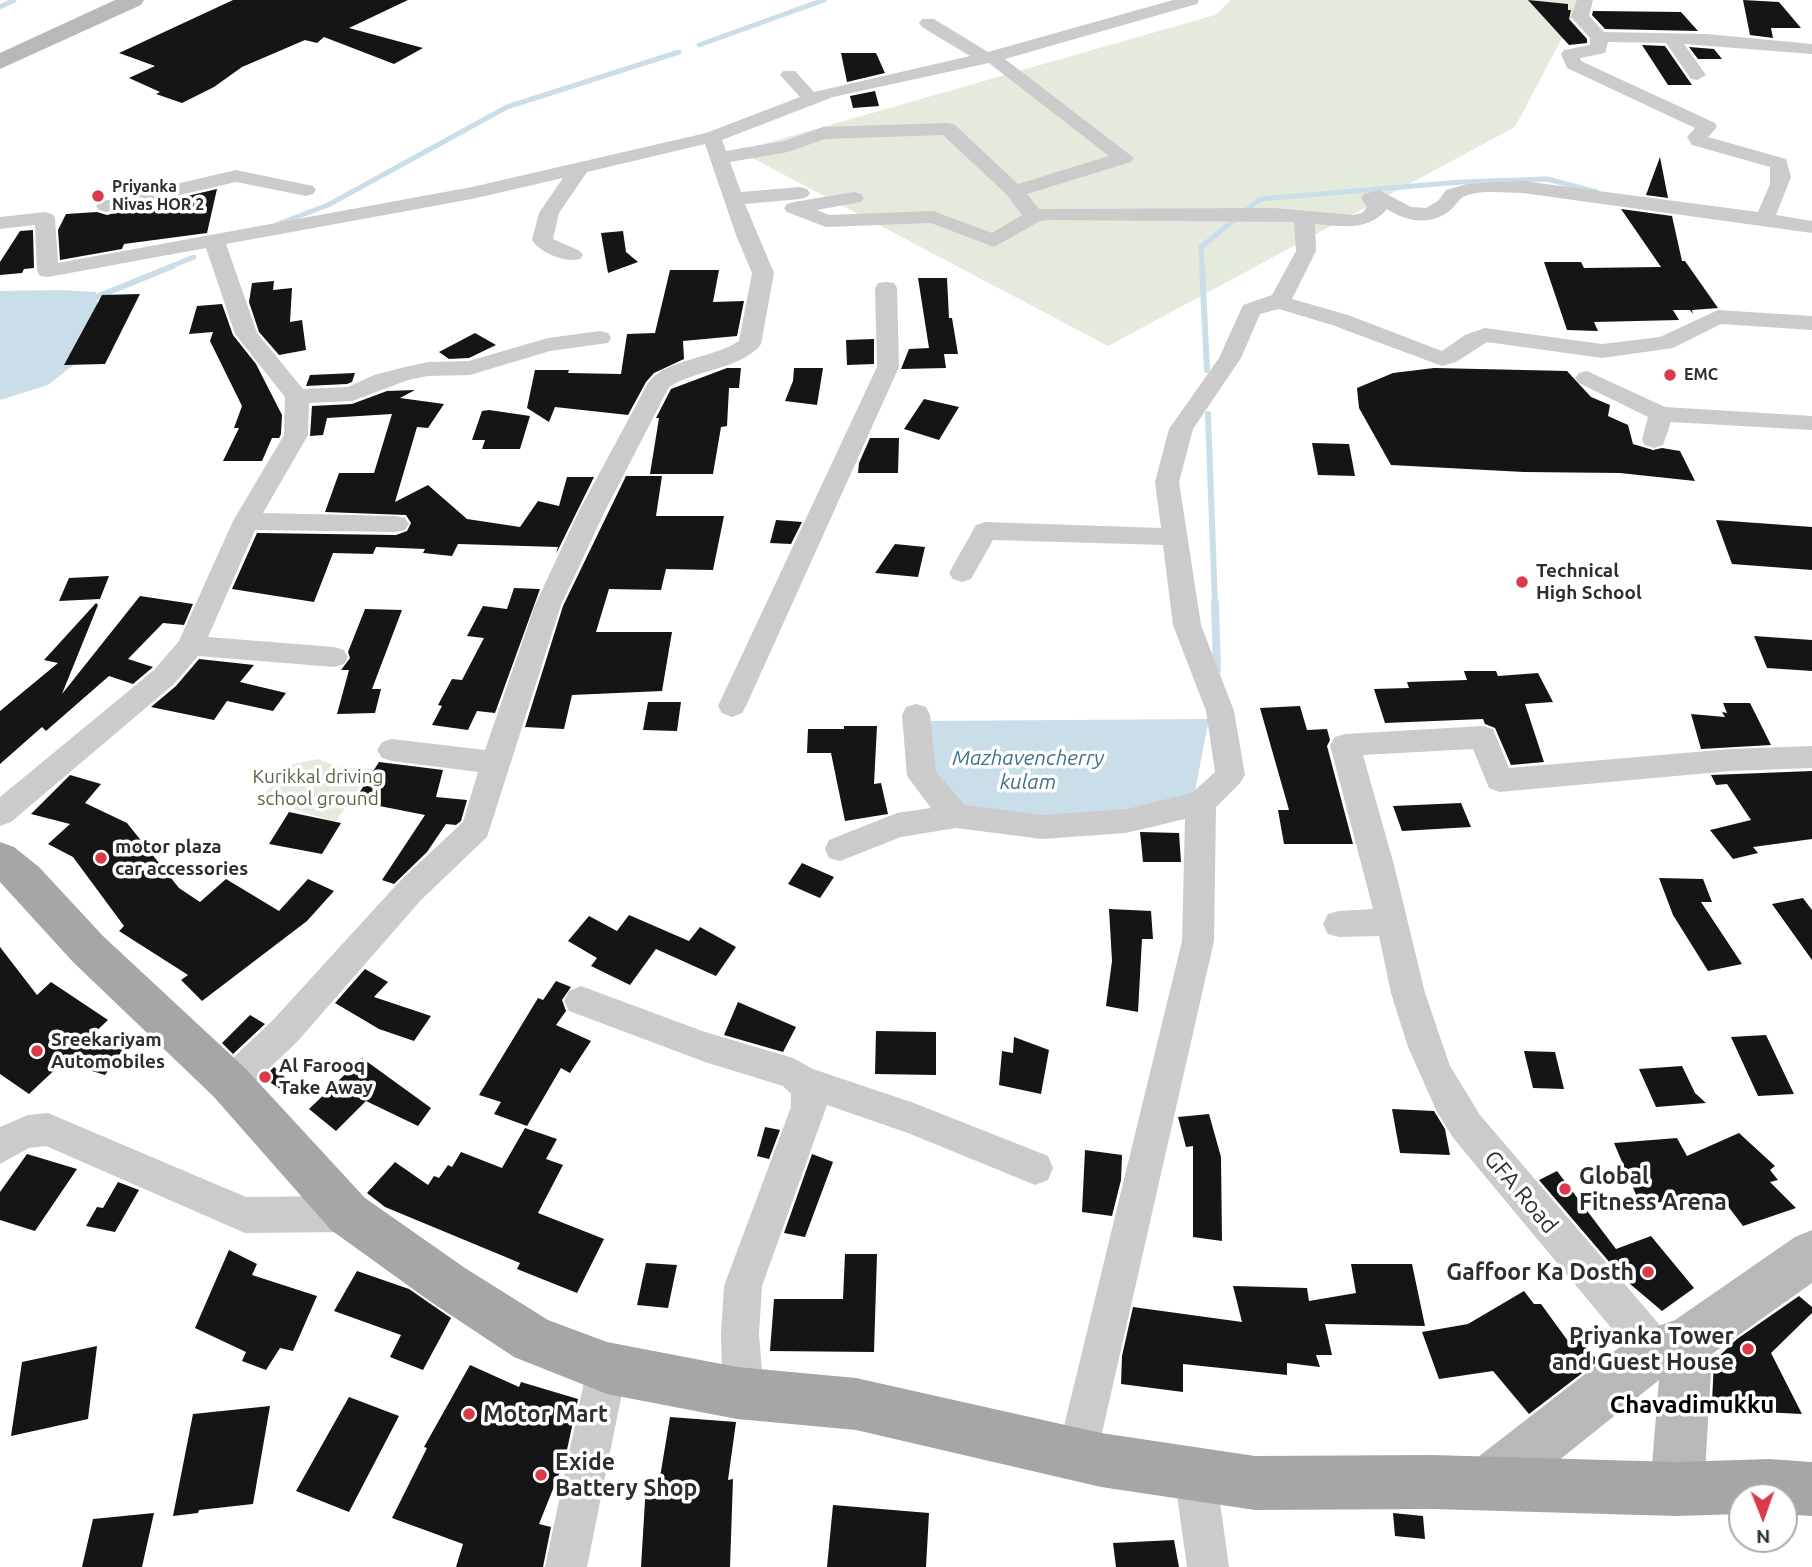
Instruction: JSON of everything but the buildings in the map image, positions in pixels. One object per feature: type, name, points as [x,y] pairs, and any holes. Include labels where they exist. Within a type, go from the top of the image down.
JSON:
[{"type":"main road","points":[[0,62],[133,0]]},
{"type":"main road","points":[[0,858],[25,879],[89,949],[230,1083],[348,1214],[448,1285],[531,1339],[607,1368],[737,1393],[856,1404],[1077,1455],[1255,1483],[1488,1483],[1677,1489],[1769,1486],[1812,1489]]},
{"type":"main road","points":[[1488,1483],[1672,1346],[1812,1254]]},
{"type":"main road","points":[[1672,1346],[1677,1489]]},
{"type":"street","points":[[716,148],[811,99],[852,86],[988,57],[1191,0]]},
{"type":"street","points":[[1584,0],[1580,17],[1599,37],[1599,49],[1570,54],[1573,64],[1708,127],[1697,137],[1699,141],[1779,163],[1783,170],[1782,179],[1764,220]]},
{"type":"street","points":[[928,23],[988,57],[1124,158],[1014,191]]},
{"type":"street","points":[[1599,37],[1707,39],[1812,49]]},
{"type":"street","points":[[1672,39],[1697,75]]},
{"type":"street","points":[[789,75],[811,99]]},
{"type":"street","points":[[0,223],[45,218],[48,271],[215,243],[472,194],[579,169],[716,148],[788,146],[823,133],[948,129],[1014,191],[1034,216]]},
{"type":"street","points":[[230,1083],[285,1031],[410,891],[476,828],[548,605],[592,511],[660,383],[669,376],[726,359],[750,344],[763,273],[716,148]]},
{"type":"street","points":[[573,255],[548,246],[542,240],[549,214],[579,169]]},
{"type":"street","points":[[106,206],[236,176],[306,190]]},
{"type":"street","points":[[854,198],[794,208],[826,221],[933,217],[994,241],[1034,216],[1104,213],[1256,214],[1353,221],[1368,217],[1378,207],[1371,198],[1379,196],[1405,212],[1422,215],[1437,212],[1449,203],[1453,194],[1474,188],[1522,187],[1812,227]]},
{"type":"street","points":[[734,199],[800,193]]},
{"type":"street","points":[[1280,302],[1306,251],[1304,218]]},
{"type":"street","points":[[0,814],[164,677],[191,646],[246,521],[296,435],[297,397],[246,334],[215,243]]},
{"type":"street","points":[[732,706],[888,367],[886,288]]},
{"type":"street","points":[[841,849],[897,825],[956,816],[1042,827],[1126,821],[1201,803],[1230,775],[1220,711],[1187,625],[1167,482],[1181,429],[1230,358],[1251,310],[1269,302],[1280,302],[1340,320],[1442,359],[1475,338],[1485,335],[1602,351],[1665,343],[1718,317],[1812,323]]},
{"type":"street","points":[[297,397],[352,394],[382,380],[405,374],[428,369],[470,368],[548,345],[600,338]]},
{"type":"street","points":[[1587,378],[1661,414],[1812,423]]},
{"type":"street","points":[[1654,440],[1661,414]]},
{"type":"street","points":[[246,521],[396,524]]},
{"type":"street","points":[[962,573],[985,531],[1175,537]]},
{"type":"street","points":[[191,646],[334,657]]},
{"type":"street","points":[[916,715],[922,776],[956,816]]},
{"type":"street","name":"GFA Road","points":[[1672,1346],[1467,1127],[1444,1094],[1427,1058],[1412,1013],[1368,819],[1345,745],[1483,737],[1499,780],[1731,760],[1812,757]]},
{"type":"street","points":[[392,750],[495,763]]},
{"type":"street","points":[[1077,1455],[1198,941],[1201,803]]},
{"type":"street","points":[[1339,924],[1391,922]]},
{"type":"street","points":[[581,1001],[705,1047],[793,1074],[803,1081],[914,1119],[1035,1167]]},
{"type":"street","points":[[737,1393],[743,1371],[740,1334],[743,1286],[809,1107],[808,1088],[803,1081]]},
{"type":"street","points":[[0,1147],[22,1133],[48,1129],[245,1215],[348,1214]]},
{"type":"street","points":[[566,1567],[607,1368]]},
{"type":"street","points":[[1195,1474],[1208,1567]]},
{"type":"green space","points":[[1231,0],[1582,0],[1515,127],[1108,346],[739,151],[1215,15]]},
{"type":"green space","name":"Kurikkal driving school ground","points":[[318,759],[341,768],[373,769],[335,822],[260,798],[293,764]]},
{"type":"water","points":[[0,291],[96,292],[101,343],[48,385],[0,400]]},
{"type":"water","name":"Mazhavencherry kulam","points":[[1209,719],[1194,796],[1078,818],[1042,819],[946,803],[922,787],[921,721]]},
{"type":"waterway","points":[[0,7],[14,0]]},
{"type":"waterway","points":[[699,45],[824,0]]},
{"type":"waterway","points":[[278,224],[328,205],[507,107],[679,52]]},
{"type":"waterway","points":[[1202,267],[1201,247],[1260,199],[1461,182],[1547,179],[1597,192]]},
{"type":"waterway","points":[[169,267],[194,257]]},
{"type":"waterway","points":[[89,300],[173,266]]},
{"type":"waterway","points":[[1202,266],[1207,370]]},
{"type":"waterway","points":[[1208,414],[1215,604]]},
{"type":"waterway","points":[[1215,603],[1217,670]]},
{"type":"place","name":"Priyanka Nivas HOR 2","points":[[98,196]]},
{"type":"place","name":"EMC","points":[[1670,375]]},
{"type":"place","name":"Technical High School","points":[[1522,582]]},
{"type":"place","name":"motor plaza car accessories","points":[[101,858]]},
{"type":"place","name":"Sreekariyam Automobiles","points":[[37,1051]]},
{"type":"place","name":"Al Farooq Take Away","points":[[265,1077]]},
{"type":"place","name":"Global Fitness Arena","points":[[1565,1189]]},
{"type":"place","name":"Gaffoor Ka Dosth","points":[[1648,1272]]},
{"type":"place","name":"Priyanka Tower and Guest House","points":[[1748,1349]]},
{"type":"place","name":"Motor Mart","points":[[469,1414]]},
{"type":"place","name":"Exide Battery Shop","points":[[541,1475]]},
{"type":"district","name":"Chavadimukku","points":[[1692,1405]]}]
